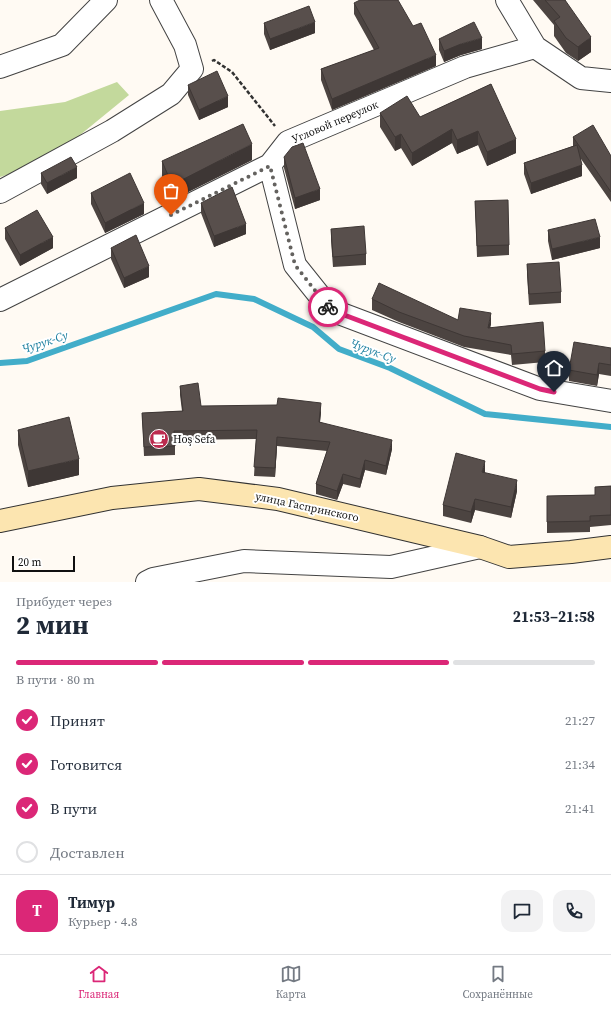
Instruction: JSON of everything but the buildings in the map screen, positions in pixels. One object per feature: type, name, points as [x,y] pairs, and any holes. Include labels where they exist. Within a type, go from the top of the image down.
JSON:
[{"type":"main road","name":"улица Гаспринского","points":[[0,521],[112,498],[199,489],[278,499],[480,547],[509,557],[611,547]]},
{"type":"street","points":[[0,67],[62,45],[106,0]]},
{"type":"street","points":[[0,192],[112,131],[171,94],[192,69],[185,45],[161,0]]},
{"type":"street","points":[[507,0],[535,47],[581,78],[611,81]]},
{"type":"street","name":"Угловой переулок","points":[[0,300],[270,166],[288,142],[465,67],[535,47]]},
{"type":"street","points":[[270,166],[295,265],[331,310],[540,389],[611,401]]},
{"type":"street","points":[[147,582],[153,579],[244,561],[391,567],[480,547]]},
{"type":"path","points":[[192,69],[214,60],[232,72],[288,142]]},
{"type":"green space","points":[[117,82],[129,95],[47,162],[0,177],[0,111],[65,102]]},
{"type":"waterway","name":"Чурук-Су","points":[[0,363],[27,361],[216,294],[254,299],[313,327],[339,349],[390,368],[485,414],[611,427]]},
{"type":"way so far","points":[[171,215],[270,166],[295,265],[328,307]]},
{"type":"place","name":"Hoş Sefa","points":[[159,439]]},
{"type":"route","points":[[328,307],[331,310],[540,389],[554,392]]}]
